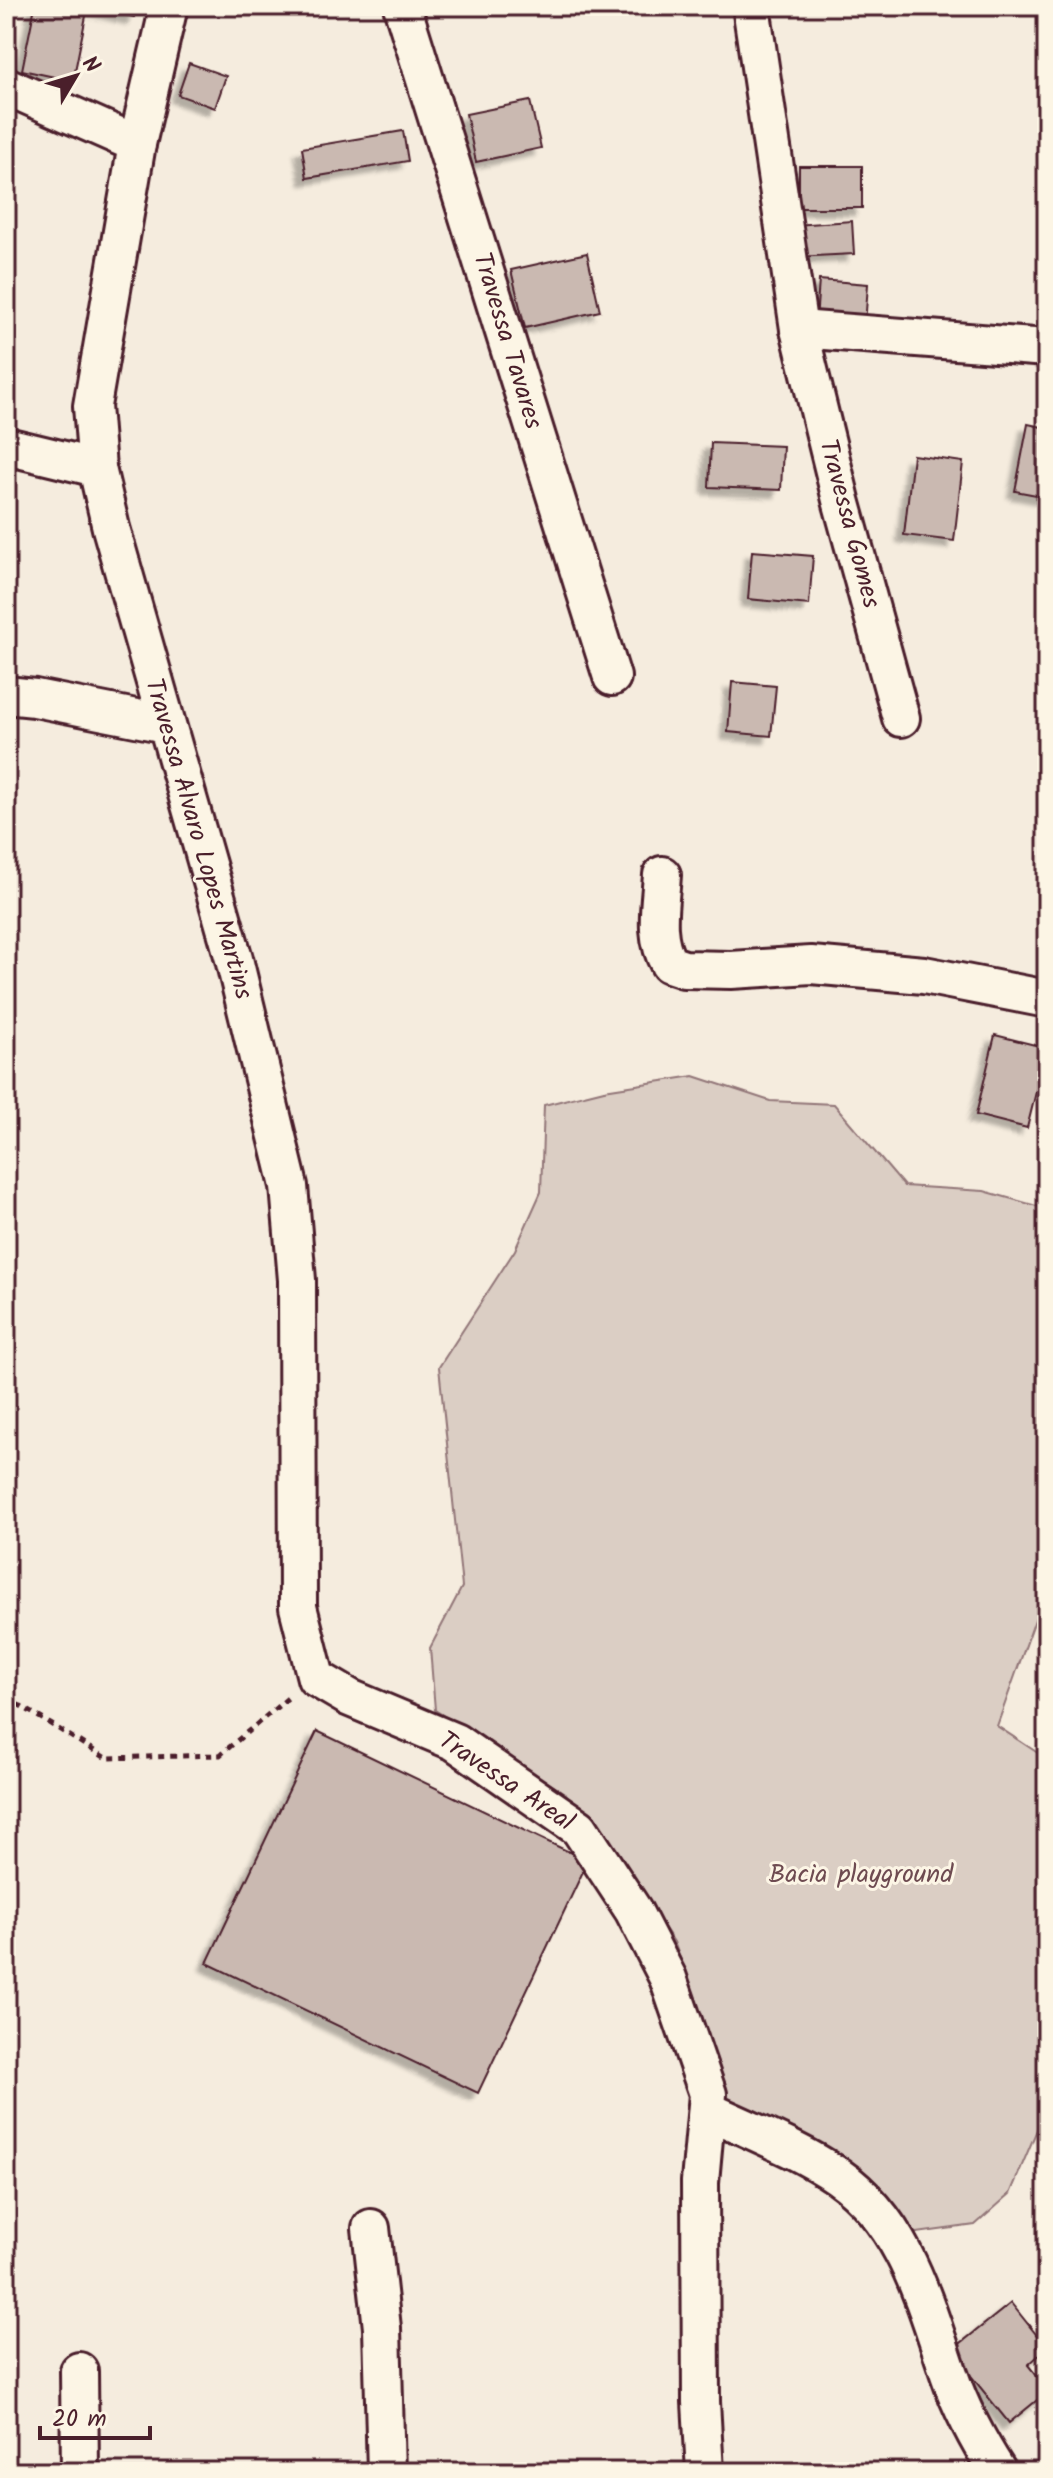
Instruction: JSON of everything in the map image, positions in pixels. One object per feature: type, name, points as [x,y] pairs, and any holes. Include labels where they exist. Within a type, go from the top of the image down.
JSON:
[{"type":"street","name":"Travessa Alvaro Lopes Martins","points":[[169,6],[137,144],[92,406],[97,468],[111,528],[234,959],[289,1186],[297,1280],[298,1607],[316,1678]]},
{"type":"street","name":"Travessa Tavares","points":[[402,6],[612,677]]},
{"type":"street","name":"Travessa Gomes","points":[[751,6],[799,329],[841,500],[901,718]]},
{"type":"street","points":[[6,86],[137,144]]},
{"type":"street","points":[[799,329],[1047,348]]},
{"type":"street","points":[[6,446],[97,468]]},
{"type":"street","points":[[6,695],[166,724]]},
{"type":"street","points":[[662,875],[658,924],[661,949],[669,964],[684,969],[731,970],[811,965],[924,975],[1047,999]]},
{"type":"street","name":"Travessa Areal","points":[[316,1678],[350,1698],[455,1742],[579,1828],[633,1910],[668,1978],[708,2094],[700,2182],[701,2402],[705,2472]]},
{"type":"street","points":[[707,2110],[839,2177],[878,2214],[900,2244],[976,2439],[998,2472]]},
{"type":"street","points":[[371,2228],[382,2328],[386,2472]]},
{"type":"street","points":[[79,2371],[80,2472]]},
{"type":"path","points":[[6,1700],[106,1758],[220,1755],[274,1706],[316,1678]]},
{"type":"green space","name":"Bacia playground","points":[[694,1076],[770,1101],[834,1104],[904,1186],[984,1191],[1047,1209],[1047,1615],[1036,1617],[997,1726],[1047,1759],[1047,2013],[1037,2046],[1047,2106],[1010,2194],[975,2225],[910,2234],[709,2093],[709,2036],[674,1942],[620,1861],[566,1794],[435,1710],[430,1648],[462,1587],[439,1367],[515,1250],[541,1192],[544,1105],[604,1090]]},
{"type":"building","points":[[35,6],[88,6],[73,81],[22,70]]},
{"type":"building","points":[[94,6],[137,6],[134,17]]},
{"type":"building","points":[[189,63],[226,76],[215,108],[178,95]]},
{"type":"building","points":[[530,101],[541,148],[476,162],[466,114]]},
{"type":"building","points":[[403,131],[408,161],[307,178],[302,148]]},
{"type":"building","points":[[799,166],[862,166],[862,208],[799,208]]},
{"type":"building","points":[[852,221],[854,254],[795,257],[794,225]]},
{"type":"building","points":[[587,253],[600,311],[525,328],[511,270]]},
{"type":"building","points":[[819,280],[868,284],[865,325],[816,321]]},
{"type":"building","points":[[1028,424],[1047,428],[1047,497],[1015,491]]},
{"type":"building","points":[[711,443],[783,446],[781,490],[709,487]]},
{"type":"building","points":[[913,455],[963,462],[954,541],[904,535]]},
{"type":"building","points":[[752,551],[813,556],[809,605],[748,599]]},
{"type":"building","points":[[732,682],[776,686],[771,736],[728,732]]},
{"type":"building","points":[[995,1035],[1047,1048],[1027,1128],[976,1115]]},
{"type":"building","points":[[317,1731],[588,1861],[478,2093],[207,1963]]},
{"type":"building","points":[[1011,2303],[1047,2348],[1028,2365],[1047,2392],[1009,2423],[951,2351]]}]
